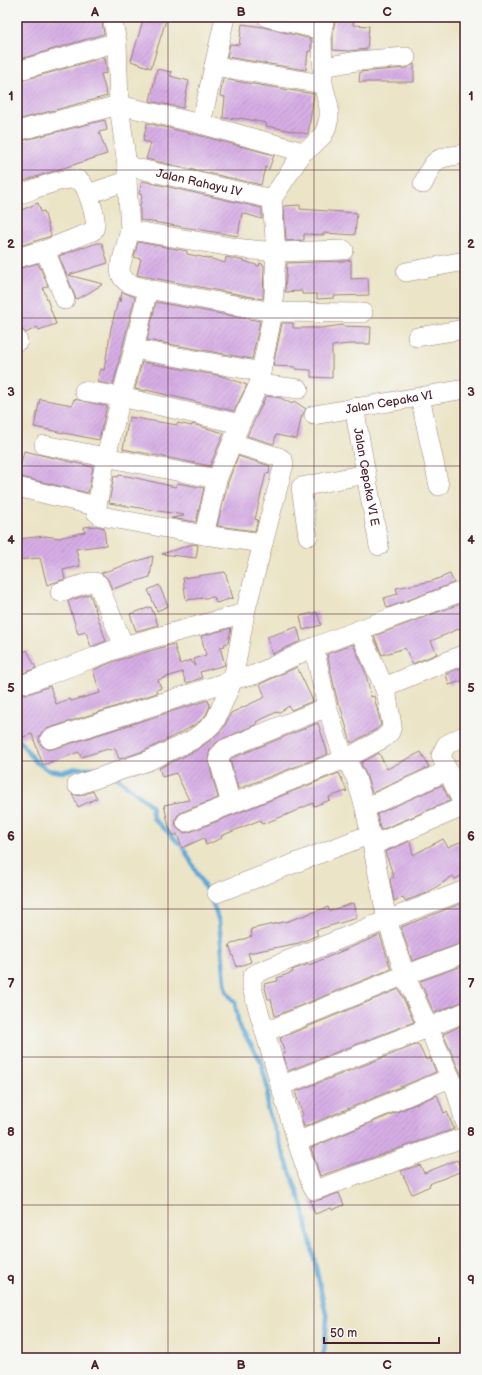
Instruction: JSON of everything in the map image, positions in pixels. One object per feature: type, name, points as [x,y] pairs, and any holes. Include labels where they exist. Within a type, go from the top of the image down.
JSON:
[{"type":"street","points":[[112,17],[117,42],[119,105],[127,173],[130,230],[120,268],[120,274],[124,281],[129,284],[148,289],[273,312],[363,313]]},
{"type":"street","points":[[201,124],[225,17]]},
{"type":"street","points":[[204,535],[217,479],[260,378],[273,312],[276,252],[272,199],[303,152],[318,141],[326,129],[329,118],[329,107],[323,75],[323,23],[267,17]]},
{"type":"street","points":[[17,71],[117,42]]},
{"type":"street","points":[[214,66],[323,75],[357,62],[406,57]]},
{"type":"street","points":[[17,131],[119,105],[201,124],[303,152]]},
{"type":"street","points":[[423,184],[429,170],[437,159],[441,157],[465,154]]},
{"type":"street","points":[[88,194],[127,173]]},
{"type":"street","name":"Jalan Rahayu IV","points":[[127,173],[272,199]]},
{"type":"street","points":[[17,195],[62,181],[72,179],[80,181],[88,194],[96,227],[93,231],[45,250],[17,258]]},
{"type":"street","points":[[130,230],[244,249],[276,252],[344,250]]},
{"type":"street","points":[[45,250],[65,300]]},
{"type":"street","points":[[406,272],[465,261]]},
{"type":"street","points":[[148,289],[106,456],[96,512],[101,516],[204,535],[263,543]]},
{"type":"street","points":[[417,337],[465,329]]},
{"type":"street","points":[[134,349],[260,378],[299,389]]},
{"type":"street","name":"Jalan Cepaka VI","points":[[314,415],[465,389]]},
{"type":"street","points":[[84,391],[121,397],[240,424]]},
{"type":"street","points":[[420,397],[439,486]]},
{"type":"street","name":"Jalan Cepaka VI E","points":[[354,407],[379,546]]},
{"type":"street","points":[[77,785],[148,761],[192,740],[206,730],[215,720],[242,678],[245,613],[284,464],[283,460],[279,457],[232,443]]},
{"type":"street","points":[[44,445],[217,479]]},
{"type":"street","points":[[308,536],[301,487],[366,474]]},
{"type":"street","points":[[17,487],[96,506]]},
{"type":"street","points":[[60,592],[90,582],[95,582],[98,584],[124,646]]},
{"type":"street","points":[[50,738],[242,678],[314,647],[465,590]]},
{"type":"street","points":[[27,683],[124,646],[245,613]]},
{"type":"street","points":[[186,822],[345,759],[384,738],[390,732],[392,726],[387,696],[359,630]]},
{"type":"street","points":[[314,647],[327,707],[340,750],[356,778],[365,808],[387,920],[405,975],[428,1028],[457,1086],[465,1122]]},
{"type":"street","points":[[384,687],[465,654]]},
{"type":"street","points":[[231,804],[218,760],[225,748],[327,707]]},
{"type":"street","points":[[217,893],[461,809],[441,756],[446,745],[465,735]]},
{"type":"street","points":[[365,808],[440,774]]},
{"type":"street","points":[[465,890],[255,974],[251,981],[297,1142],[312,1186],[315,1190],[465,1137]]},
{"type":"street","points":[[265,1032],[405,975],[465,953]]},
{"type":"street","points":[[280,1086],[465,1012]]},
{"type":"street","points":[[297,1142],[457,1086]]},
{"type":"building","points":[[17,17],[101,17],[104,34],[17,60]]},
{"type":"building","points":[[144,17],[167,17],[151,68],[131,61]]},
{"type":"building","points":[[336,17],[354,17],[353,25],[369,26],[367,49],[349,51],[333,50],[333,31]]},
{"type":"building","points":[[242,24],[263,27],[311,39],[311,49],[310,52],[308,51],[306,70],[227,57],[230,44],[239,45]]},
{"type":"building","points":[[105,57],[107,73],[101,74],[107,96],[17,120],[17,82]]},
{"type":"building","points":[[414,64],[414,82],[359,82],[360,72],[407,68]]},
{"type":"building","points":[[157,69],[172,72],[170,76],[189,81],[183,108],[150,101]]},
{"type":"building","points":[[223,79],[314,94],[308,134],[266,126],[266,123],[240,118],[223,118],[225,97],[220,96]]},
{"type":"building","points":[[105,120],[107,130],[99,132],[107,154],[17,183],[17,142]]},
{"type":"building","points":[[147,123],[274,155],[269,169],[265,167],[261,185],[146,159],[151,143],[143,141]]},
{"type":"building","points":[[142,181],[262,208],[262,219],[242,213],[238,236],[140,220],[142,195],[139,194]]},
{"type":"building","points":[[38,203],[41,212],[44,211],[51,236],[17,247],[17,212]]},
{"type":"building","points":[[300,205],[300,209],[357,213],[355,235],[324,233],[324,235],[304,234],[304,240],[286,241],[284,206]]},
{"type":"building","points":[[138,242],[187,251],[187,254],[225,263],[226,257],[259,266],[260,263],[264,265],[263,299],[137,275],[141,259],[134,257]]},
{"type":"building","points":[[97,243],[102,243],[108,263],[68,275],[103,284],[76,299],[59,256]]},
{"type":"building","points":[[351,260],[351,279],[368,278],[369,295],[334,296],[334,298],[317,299],[317,294],[302,294],[302,291],[285,292],[287,263]]},
{"type":"building","points":[[38,263],[48,286],[43,288],[56,324],[39,330],[37,327],[26,333],[22,330],[17,317],[17,269]]},
{"type":"building","points":[[122,292],[135,297],[113,385],[97,382],[101,369],[104,370],[111,328],[119,297],[120,302]]},
{"type":"building","points":[[156,302],[260,321],[252,359],[147,340]]},
{"type":"building","points":[[282,323],[293,323],[293,328],[321,328],[343,325],[371,327],[370,344],[332,346],[332,378],[311,377],[311,370],[295,369],[296,367],[273,366]]},
{"type":"building","points":[[142,362],[222,376],[247,385],[234,411],[146,390],[135,389]]},
{"type":"building","points":[[266,396],[281,398],[292,404],[294,401],[306,409],[301,418],[297,439],[276,435],[274,444],[247,436]]},
{"type":"building","points":[[40,399],[72,405],[74,399],[107,406],[99,440],[34,427]]},
{"type":"building","points":[[129,417],[177,425],[177,423],[192,426],[192,424],[224,433],[210,466],[123,449]]},
{"type":"building","points":[[24,451],[93,467],[88,493],[17,476],[17,466],[20,467]]},
{"type":"building","points":[[238,456],[270,466],[269,474],[266,473],[255,519],[258,520],[255,531],[217,526],[228,482]]},
{"type":"building","points":[[119,475],[175,487],[177,483],[204,488],[196,522],[171,518],[184,515],[109,503],[114,476],[118,477]]},
{"type":"building","points":[[97,526],[104,528],[106,545],[76,549],[80,566],[63,570],[65,579],[47,585],[40,558],[17,560],[17,539],[45,536],[59,538],[85,532],[84,527]]},
{"type":"building","points":[[193,544],[198,545],[196,558],[162,554]]},
{"type":"building","points":[[153,556],[150,577],[112,589],[108,579],[101,573]]},
{"type":"building","points":[[225,572],[233,598],[216,603],[214,597],[186,600],[183,578]]},
{"type":"building","points":[[450,574],[454,583],[387,608],[384,598],[398,594],[396,588],[432,581]]},
{"type":"building","points":[[159,585],[168,606],[157,611],[148,590]]},
{"type":"building","points":[[90,594],[106,641],[91,647],[86,632],[78,634],[68,601]]},
{"type":"building","points":[[462,603],[465,612],[465,626],[431,641],[437,654],[412,664],[405,648],[382,655],[374,636]]},
{"type":"building","points":[[151,607],[158,625],[136,631],[130,614]]},
{"type":"building","points":[[317,612],[321,625],[303,630],[300,616]]},
{"type":"building","points":[[297,627],[301,641],[272,654],[267,637]]},
{"type":"building","points":[[231,628],[228,643],[224,644],[225,646],[220,647],[225,665],[200,672],[202,678],[186,683],[182,672],[158,680],[161,688],[156,690],[157,693],[47,729],[42,732],[39,737],[39,742],[48,750],[53,749],[208,700],[210,706],[206,715],[199,722],[186,730],[144,751],[119,759],[115,748],[81,757],[79,752],[43,765],[32,734],[17,739],[17,694],[22,692],[26,694],[31,693],[50,686],[56,704],[70,699],[71,701],[100,693],[93,670],[115,661],[174,644],[180,664],[191,660],[195,666],[194,659],[206,655],[201,636]]},
{"type":"building","points":[[353,644],[366,674],[371,697],[374,696],[381,725],[377,729],[351,743],[340,705],[338,705],[327,654]]},
{"type":"building","points":[[27,650],[36,668],[21,674],[17,667],[17,655]]},
{"type":"building","points":[[465,666],[465,680],[449,685],[446,674]]},
{"type":"building","points":[[297,667],[313,701],[291,710],[289,706],[278,713],[277,712],[256,722],[257,724],[217,742],[210,749],[208,760],[218,798],[182,812],[175,820],[176,826],[184,833],[190,832],[339,773],[347,791],[329,797],[330,800],[314,806],[313,803],[262,824],[260,820],[221,836],[222,838],[206,845],[204,838],[182,848],[177,834],[173,836],[169,827],[164,805],[189,800],[176,773],[162,777],[159,768],[197,750],[223,729],[231,713],[265,697],[260,684]]},
{"type":"building","points":[[318,723],[328,754],[238,789],[230,760],[232,758]]},
{"type":"building","points":[[421,752],[429,767],[372,793],[361,763],[379,753],[387,769]]},
{"type":"building","points":[[442,785],[450,801],[381,830],[380,829],[377,814]]},
{"type":"building","points":[[93,791],[97,798],[78,807],[72,794],[80,796]]},
{"type":"building","points":[[443,839],[448,847],[465,840],[465,874],[455,879],[453,876],[427,893],[405,901],[403,897],[394,901],[390,879],[394,877],[385,852],[410,841],[413,855]]},
{"type":"building","points":[[465,902],[465,942],[412,961],[401,927]]},
{"type":"building","points":[[353,903],[357,918],[316,930],[318,935],[299,943],[248,953],[251,962],[237,967],[229,945],[252,936],[251,929],[288,921],[328,907],[329,911]]},
{"type":"building","points":[[380,935],[391,969],[275,1016],[271,999],[268,999],[264,984],[278,981],[277,978],[293,972],[292,970],[309,965]]},
{"type":"building","points":[[465,965],[465,1001],[434,1013],[420,981]]},
{"type":"building","points":[[399,989],[414,1022],[288,1071],[283,1054],[285,1053],[280,1038]]},
{"type":"building","points":[[465,1024],[465,1083],[443,1034]]},
{"type":"building","points":[[418,1044],[426,1060],[430,1058],[436,1072],[304,1127],[301,1116],[303,1115],[295,1092]]},
{"type":"building","points":[[437,1095],[444,1113],[447,1112],[454,1129],[320,1176],[311,1148]]},
{"type":"building","points":[[457,1160],[462,1171],[429,1184],[430,1186],[412,1194],[401,1171],[420,1165],[424,1173]]},
{"type":"building","points":[[339,1193],[344,1205],[332,1210],[331,1208],[315,1214],[310,1200],[319,1200]]},
{"type":"waterway","points":[[17,738],[36,762],[48,770],[62,772],[76,768],[104,768]]},
{"type":"waterway","points":[[116,777],[151,805],[153,818],[183,847],[212,901],[219,922],[226,991],[235,1003],[239,1026],[261,1061],[268,1090],[267,1108],[303,1207],[327,1319],[322,1358]]}]
